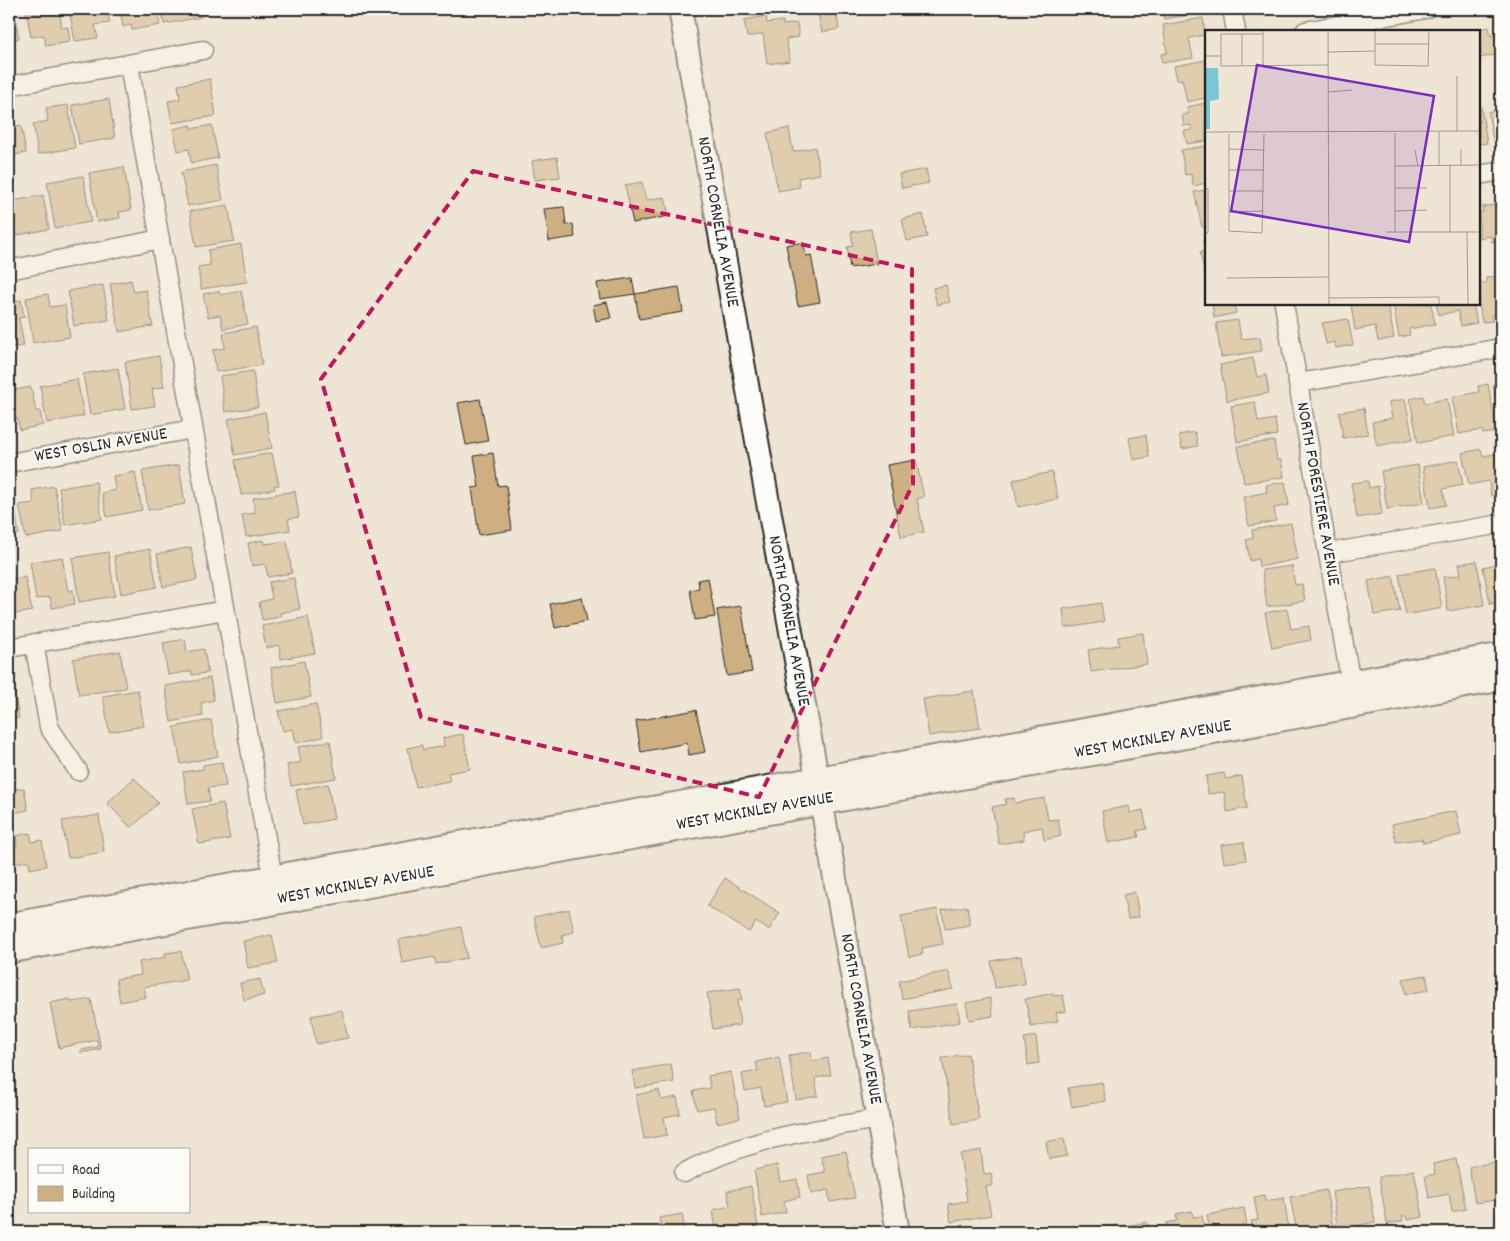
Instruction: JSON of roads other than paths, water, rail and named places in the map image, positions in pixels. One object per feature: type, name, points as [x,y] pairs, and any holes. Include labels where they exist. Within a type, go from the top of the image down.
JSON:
[{"type":"main road","name":"WEST MCKINLEY AVENUE","points":[[9,950],[820,791],[1351,684],[1501,656]]},
{"type":"main road","name":"WEST MCKINLEY AVENUE","points":[[9,926],[273,878],[820,791],[1497,676]]},
{"type":"street","name":"NORTH CORNELIA AVENUE","points":[[680,9],[898,1232]]},
{"type":"street","points":[[1232,9],[1236,30]]},
{"type":"street","points":[[1311,30],[1426,9]]},
{"type":"street","points":[[9,86],[203,50]]},
{"type":"street","points":[[129,65],[273,878]]},
{"type":"street","points":[[1480,175],[1501,171]]},
{"type":"street","points":[[9,270],[160,239]]},
{"type":"street","name":"NORTH FORESTIERE AVENUE","points":[[1284,305],[1351,684]]},
{"type":"street","points":[[1298,383],[1501,348]]},
{"type":"street","name":"WEST OSLIN AVENUE","points":[[9,463],[193,429]]},
{"type":"street","points":[[1328,553],[1501,524]]},
{"type":"street","points":[[9,648],[225,610]]},
{"type":"street","points":[[34,643],[49,727],[78,771]]},
{"type":"street","points":[[684,1173],[731,1151],[775,1138],[878,1118]]}]
